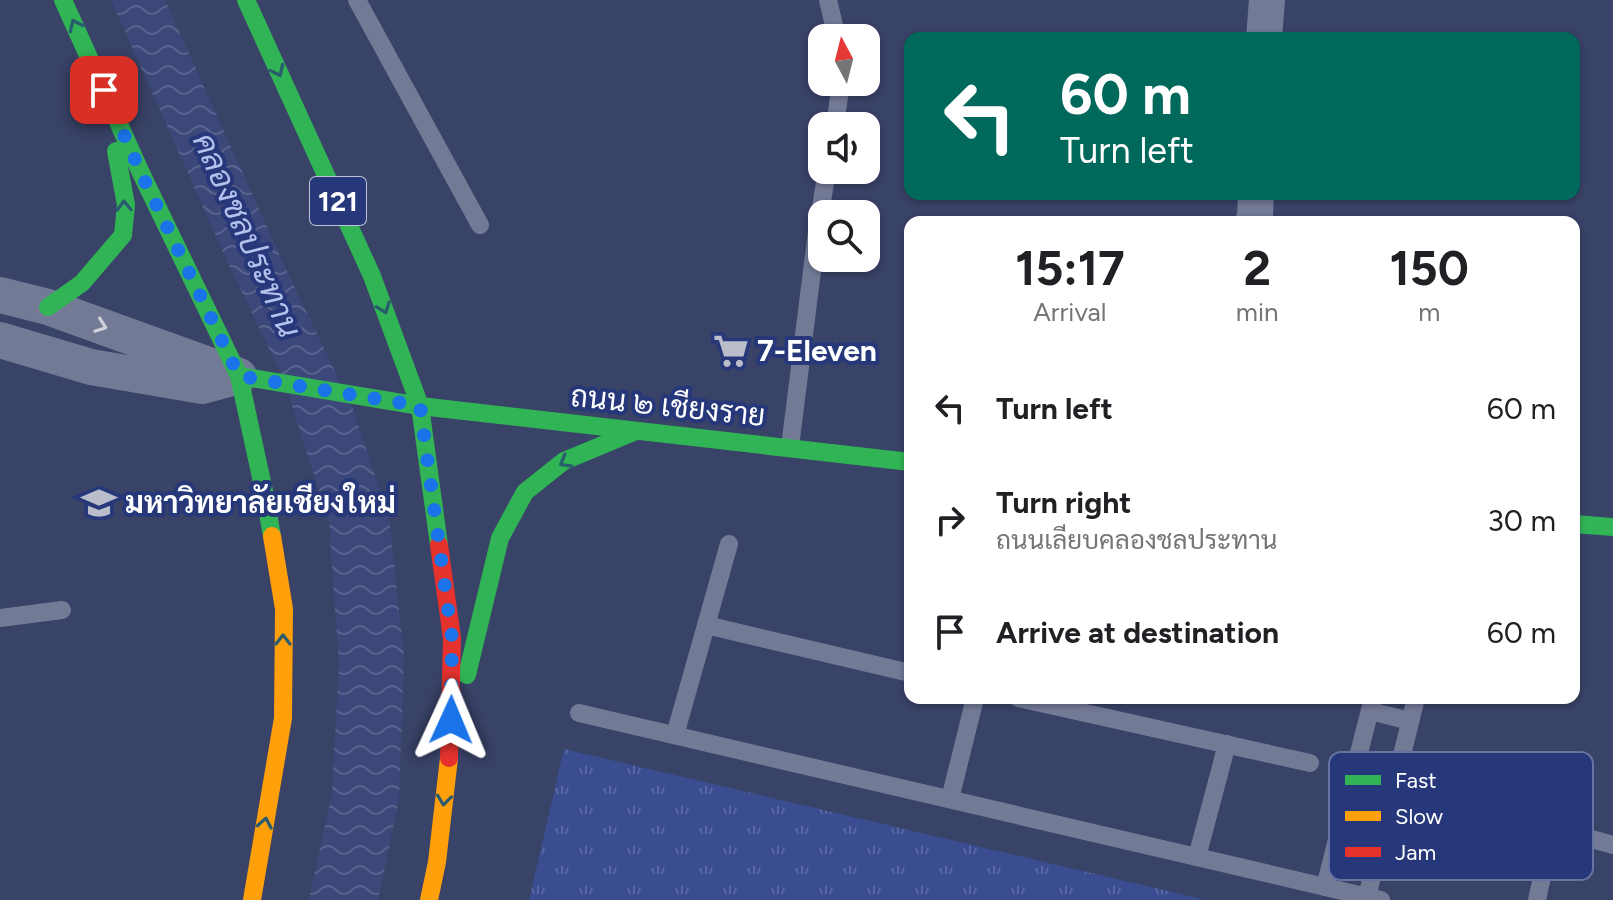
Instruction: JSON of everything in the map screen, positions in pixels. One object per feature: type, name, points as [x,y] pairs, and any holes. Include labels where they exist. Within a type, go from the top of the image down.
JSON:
[{"type":"main road","points":[[63,0],[141,173],[247,378],[284,609],[283,718],[252,900]]},
{"type":"main road","name":"121","points":[[246,0],[372,276],[420,406],[452,638],[450,748],[437,862],[429,900]]},
{"type":"main road","points":[[48,307],[82,283],[123,235],[126,205],[104,90]]},
{"type":"main road","name":"ถนน ๒ เชียงราย","points":[[247,378],[420,406],[904,461]]},
{"type":"main road","points":[[450,748],[500,538],[525,492],[564,461],[636,431]]},
{"type":"main road","points":[[1580,524],[1613,527]]},
{"type":"street","points":[[1264,32],[1267,0]]},
{"type":"street","points":[[0,295],[48,307],[247,378]]},
{"type":"street","points":[[0,340],[91,367],[202,386],[247,378]]},
{"type":"lane","points":[[357,0],[480,225]]},
{"type":"lane","points":[[828,0],[834,24]]},
{"type":"lane","points":[[790,447],[825,184]]},
{"type":"lane","points":[[675,735],[729,544]]},
{"type":"lane","points":[[0,618],[62,610]]},
{"type":"lane","points":[[706,625],[904,672]]},
{"type":"lane","points":[[950,799],[974,704]]},
{"type":"lane","points":[[1045,704],[1310,763]]},
{"type":"lane","points":[[1404,752],[1414,704]]},
{"type":"lane","points":[[1360,752],[1372,705],[1410,721]]},
{"type":"lane","points":[[579,713],[1374,898]]},
{"type":"lane","points":[[1197,857],[1227,744]]},
{"type":"lane","points":[[1593,841],[1613,845]]},
{"type":"lane","points":[[1325,887],[1329,872]]},
{"type":"lane","points":[[1537,900],[1543,880]]},
{"type":"green space","points":[[564,749],[1206,900],[529,900]]},
{"type":"water","name":"คลองชลประทาน","points":[[111,0],[165,0],[284,265],[353,409],[389,517],[404,656],[399,799],[378,900],[309,900],[332,793],[339,664],[329,523],[283,377],[228,263]]},
{"type":"traffic: fast","points":[[63,0],[141,173],[239,376],[272,536]]},
{"type":"traffic: fast","points":[[246,0],[372,276],[420,406],[439,545]]},
{"type":"traffic: fast","points":[[48,307],[82,283],[123,235],[126,205],[116,151]]},
{"type":"traffic: fast","points":[[239,376],[420,406]]},
{"type":"traffic: fast","points":[[420,406],[904,461]]},
{"type":"traffic: fast","points":[[467,675],[500,538],[525,492],[564,461],[636,431]]},
{"type":"traffic: fast","points":[[1580,524],[1613,527]]},
{"type":"traffic: slow","points":[[252,900],[283,718],[284,609],[272,536]]},
{"type":"traffic: slow","points":[[429,900],[437,862],[449,758]]},
{"type":"traffic: jam","points":[[439,545],[452,638],[449,758]]},
{"type":"place","name":"7-Eleven","points":[[731,351]]},
{"type":"place","name":"มหาวิทยาลัยเชียงใหม่","points":[[99,503]]},
{"type":"route","points":[[104,90],[239,376],[420,406],[452,638],[451,720]]}]
